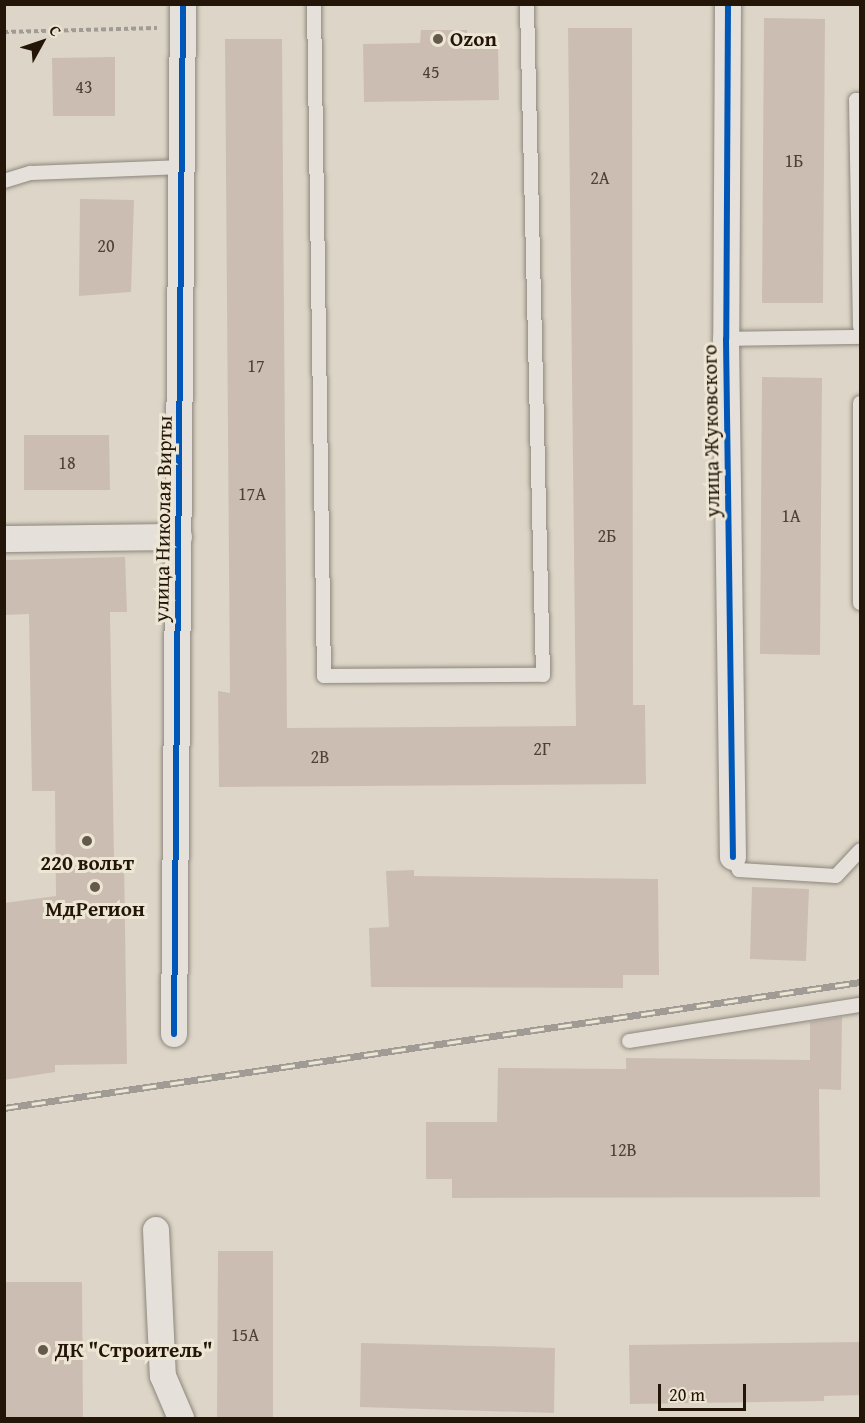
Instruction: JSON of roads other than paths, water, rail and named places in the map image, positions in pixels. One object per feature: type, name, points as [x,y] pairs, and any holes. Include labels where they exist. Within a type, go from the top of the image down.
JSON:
[{"type":"street","name":"улица Жуковского","points":[[728,4],[726,339],[733,857]]},
{"type":"street","name":"улица Николая Вирты","points":[[174,1034],[183,16]]},
{"type":"street","points":[[4,539],[179,537]]},
{"type":"street","points":[[156,1230],[163,1376],[181,1419]]},
{"type":"lane","points":[[314,4],[324,676],[359,676],[543,675],[526,4]]},
{"type":"lane","points":[[861,100],[856,100],[861,326]]},
{"type":"lane","points":[[4,181],[31,173],[183,167]]},
{"type":"lane","points":[[726,339],[861,337]]},
{"type":"lane","points":[[861,403],[861,603]]},
{"type":"lane","points":[[733,857],[739,870],[836,876],[861,850]]},
{"type":"lane","points":[[629,1041],[861,1005]]},
{"type":"railway","points":[[4,1108],[860,982]]},
{"type":"place","name":"Ozon","points":[[438,39]]},
{"type":"place","name":"220 вольт","points":[[87,841]]},
{"type":"place","name":"МдРегион","points":[[95,887]]},
{"type":"place","name":"ДК \"Строитель\"","points":[[43,1350]]}]
